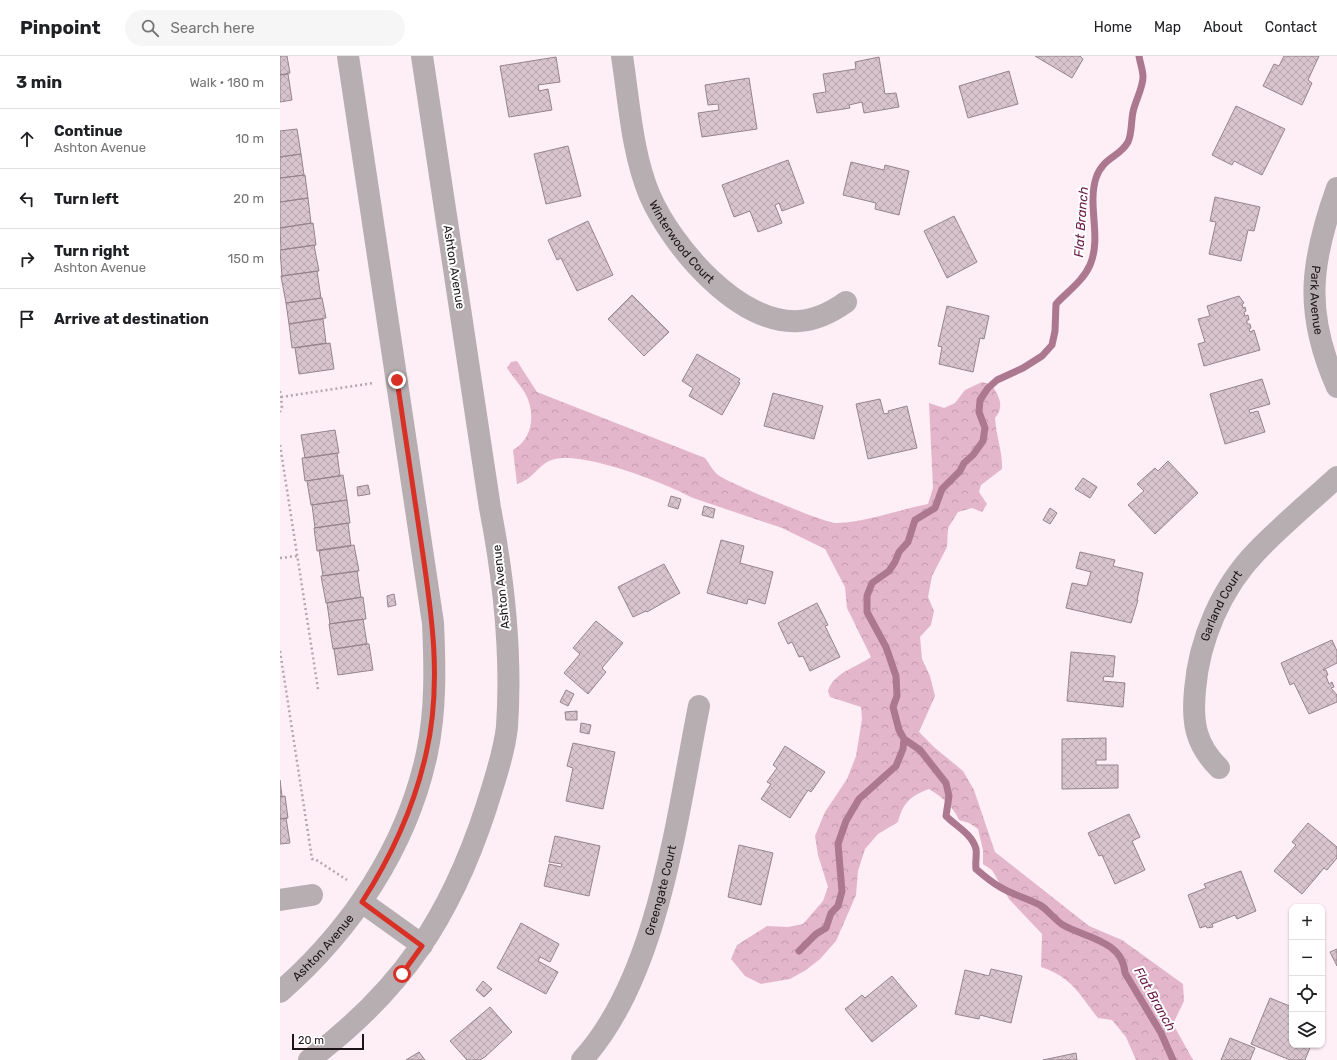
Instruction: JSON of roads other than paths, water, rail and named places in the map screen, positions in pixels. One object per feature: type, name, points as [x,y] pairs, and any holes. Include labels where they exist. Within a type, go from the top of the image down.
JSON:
[{"type":"street","name":"Ashton Avenue","points":[[280,992],[305,971],[365,898],[394,846],[413,801],[427,753],[433,714],[435,673],[433,623],[348,56]]},
{"type":"street","name":"Ashton Avenue","points":[[309,1060],[338,1038],[369,1010],[402,974],[422,946],[449,900],[473,846],[496,776],[507,728],[508,673],[506,618],[498,548],[490,508],[422,56]]},
{"type":"street","name":"Winterwood Court","points":[[622,56],[641,168],[650,195],[666,227],[687,256],[708,277],[736,299],[761,314],[782,320],[799,321],[820,316],[846,302]]},
{"type":"street","name":"Park Avenue","points":[[1337,188],[1323,226],[1315,269],[1314,304],[1319,340],[1325,360],[1337,387]]},
{"type":"street","name":"Garland Court","points":[[1219,768],[1210,759],[1201,745],[1194,726],[1196,677],[1205,641],[1215,613],[1233,581],[1256,552],[1337,477]]},
{"type":"street","name":"Greengate Court","points":[[582,1060],[615,1016],[625,996],[648,935],[666,872],[699,706]]},
{"type":"street","points":[[280,900],[312,895]]},
{"type":"street","points":[[365,898],[422,946]]},
{"type":"waterway","name":"Flat Branch","points":[[1139,56],[1143,72],[1143,81],[1135,103],[1129,139],[1124,147],[1103,166],[1096,178],[1093,199],[1095,233],[1093,254],[1087,271],[1056,304],[1055,331],[1052,345],[1042,356],[1023,368],[997,380],[988,388],[980,400],[979,412],[985,428],[983,441],[973,455],[964,463],[960,471],[942,489],[935,508],[915,520],[908,542],[899,552],[889,571],[872,583],[867,596],[867,612],[886,647],[896,676],[897,696],[893,707],[899,730],[904,739],[920,750],[946,783],[949,796],[946,816],[968,835],[974,844],[976,849],[976,869],[990,881],[1005,890],[1040,905],[1063,925],[1111,947],[1123,962],[1125,973],[1161,1033],[1173,1060]]},
{"type":"waterway","points":[[799,951],[816,934],[826,928],[831,913],[838,906],[842,891],[838,844],[846,821],[859,799],[896,766],[903,749],[904,739]]}]
